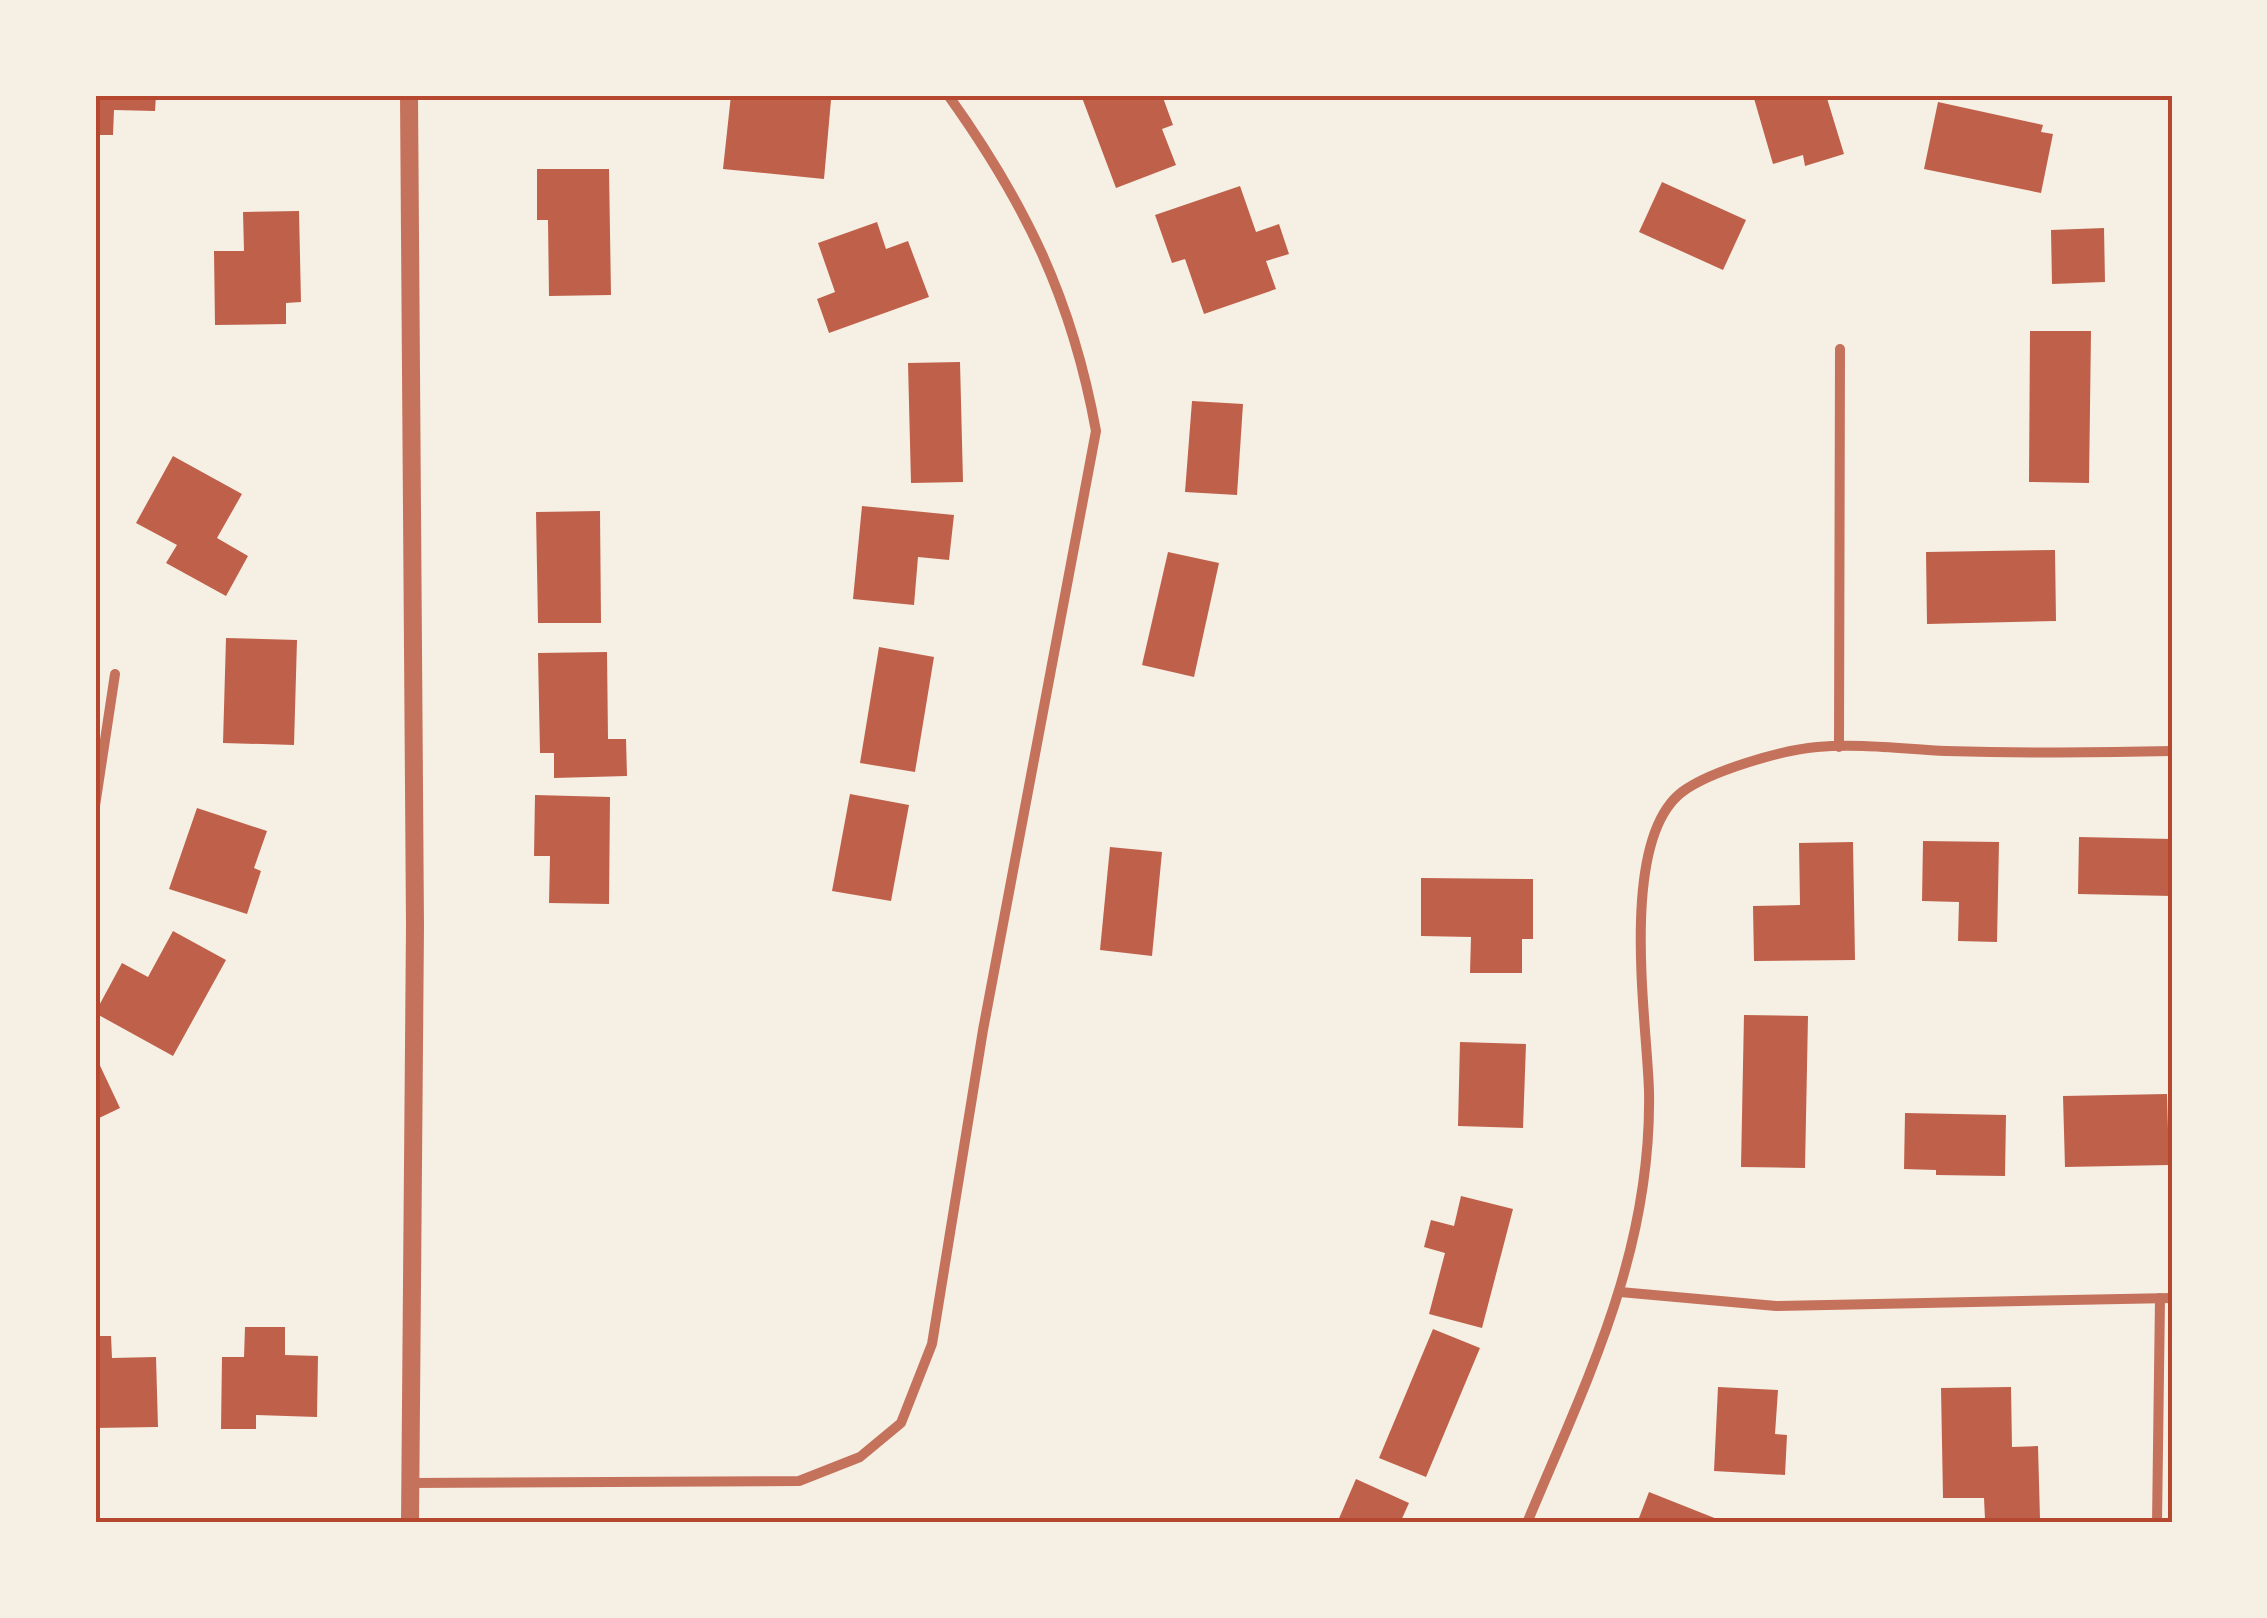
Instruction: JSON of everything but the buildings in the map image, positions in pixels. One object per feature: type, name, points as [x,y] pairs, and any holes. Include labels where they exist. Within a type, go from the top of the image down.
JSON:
[{"type":"street","points":[[410,95],[415,906],[410,1523]]},
{"type":"street","points":[[410,1483],[799,1481],[860,1457],[901,1423],[926,1360],[983,1030],[1096,431],[1082,351],[1037,238],[982,143],[948,95]]},
{"type":"street","points":[[1838,747],[1840,348]]},
{"type":"street","points":[[95,806],[115,674]]},
{"type":"street","points":[[1527,1523],[1620,1292],[1637,1235],[1649,1094],[1637,928],[1656,830],[1680,793],[1784,755],[1838,747],[2054,754],[2172,751]]},
{"type":"street","points":[[1620,1292],[1776,1306],[2166,1298],[2157,1523]]}]
